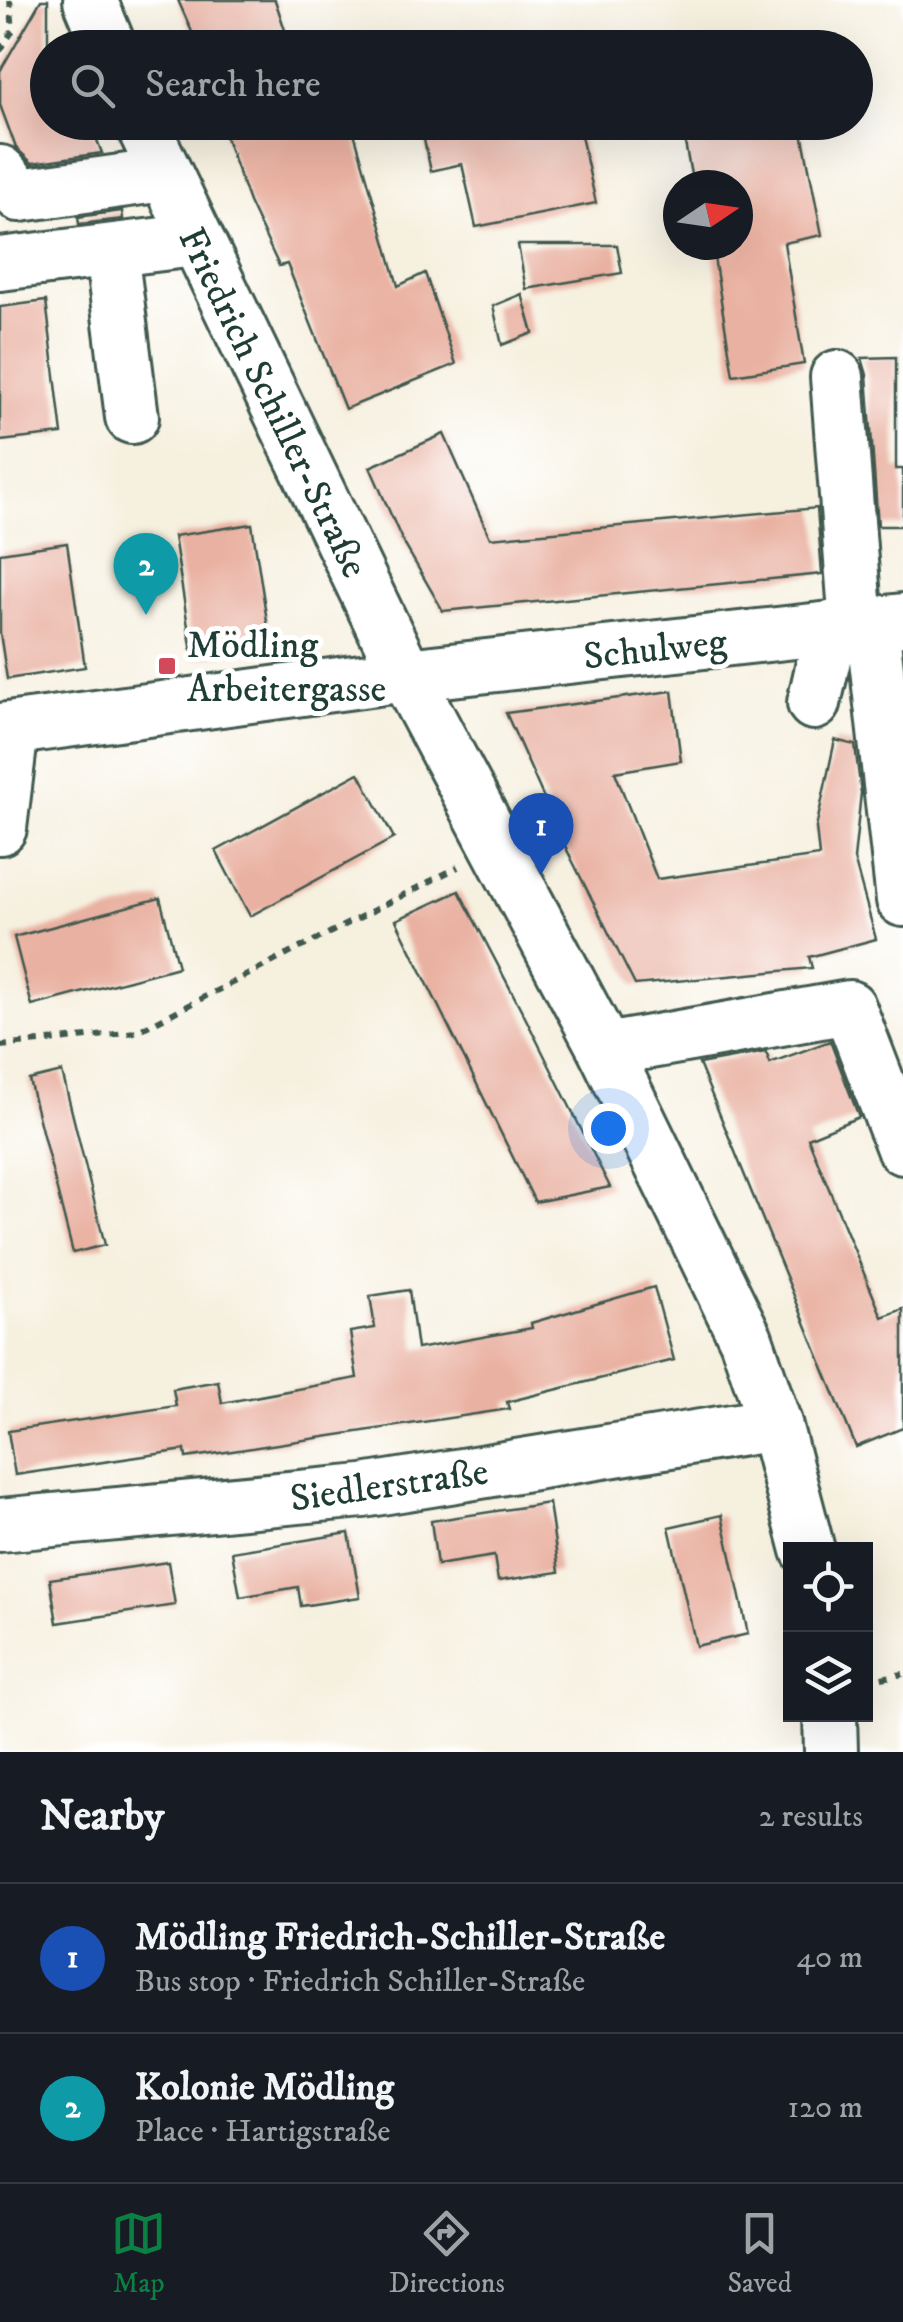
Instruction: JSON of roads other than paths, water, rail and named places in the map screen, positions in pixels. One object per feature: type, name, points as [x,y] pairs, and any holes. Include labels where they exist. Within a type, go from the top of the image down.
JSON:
[{"type":"street","points":[[90,0],[102,30]]},
{"type":"street","name":"Friedrich Schiller-Straße","points":[[149,140],[406,675],[605,1050],[746,1340],[776,1424],[806,1542]]},
{"type":"street","points":[[0,172],[20,195],[164,176]]},
{"type":"street","points":[[0,264],[195,240]]},
{"type":"street","points":[[111,251],[132,416]]},
{"type":"street","points":[[837,376],[865,624],[903,900]]},
{"type":"street","points":[[814,703],[865,624]]},
{"type":"street","name":"Schulweg","points":[[6,729],[406,675],[865,624]]},
{"type":"street","points":[[0,828],[6,729]]},
{"type":"street","points":[[605,1050],[850,1006],[903,1148]]},
{"type":"street","name":"Siedlerstraße","points":[[0,1525],[364,1491],[776,1424]]},
{"type":"street","points":[[830,1722],[832,1752]]},
{"type":"place","name":"Kolonie Mödling","points":[[146,615]]},
{"type":"place","name":"Mödling Arbeitergasse","points":[[167,666]]},
{"type":"place","name":"Mödling Friedrich-Schiller-Straße","points":[[541,875]]}]
